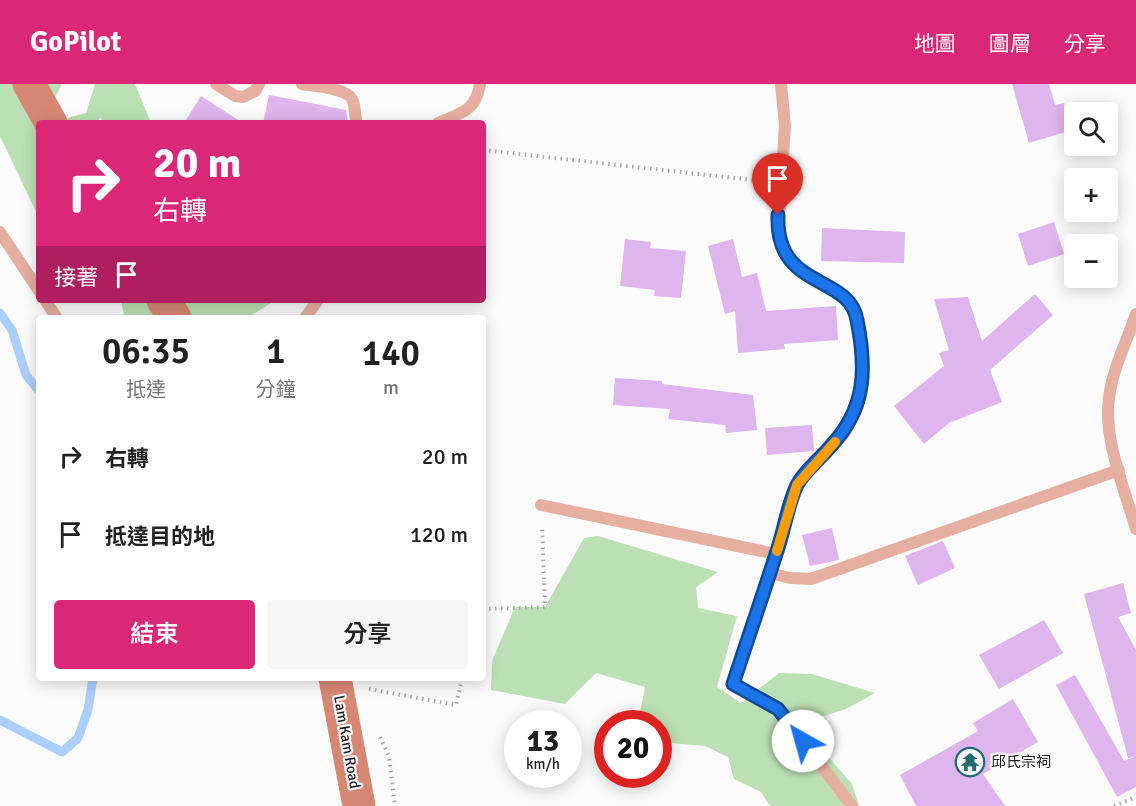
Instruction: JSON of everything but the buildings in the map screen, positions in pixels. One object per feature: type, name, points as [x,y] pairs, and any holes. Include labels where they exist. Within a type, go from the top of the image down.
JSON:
[{"type":"main road","points":[[29,84],[49,120]]},
{"type":"main road","name":"Lam Kam Road","points":[[349,683],[358,806]]},
{"type":"lane","points":[[216,84],[243,98],[255,91],[259,84]]},
{"type":"lane","points":[[302,84],[338,91],[350,96],[356,120]]},
{"type":"lane","points":[[445,120],[470,109],[479,94],[480,84]]},
{"type":"lane","points":[[781,84],[785,126],[780,183],[778,232],[780,242],[794,265],[850,303],[857,319],[862,384],[858,406],[845,432],[797,485],[733,684],[778,709],[852,806]]},
{"type":"lane","points":[[0,232],[36,286]]},
{"type":"lane","points":[[1136,314],[1109,396],[1107,415],[1112,446],[1136,529]]},
{"type":"lane","points":[[770,573],[790,578],[811,579],[1119,470]]},
{"type":"lane","points":[[541,505],[776,554]]},
{"type":"path","points":[[486,150],[780,183]]},
{"type":"path","points":[[486,609],[545,607],[541,505]]},
{"type":"path","points":[[349,683],[456,705],[461,681]]},
{"type":"path","points":[[1114,806],[1136,797]]},
{"type":"green space","points":[[0,84],[62,84],[53,101],[64,119],[86,113],[95,84],[135,84],[150,120],[102,120],[100,117],[98,120],[36,120],[36,212],[0,136]]},
{"type":"green space","points":[[121,303],[271,303],[252,315],[124,315]]},
{"type":"green space","points":[[598,536],[718,572],[696,587],[698,608],[737,616],[717,687],[741,703],[779,673],[812,674],[875,693],[846,709],[809,721],[825,753],[852,784],[859,806],[770,806],[761,792],[734,779],[728,757],[705,746],[672,743],[672,710],[641,710],[645,687],[596,673],[565,704],[491,690],[492,661],[515,607],[545,607],[584,538]]},
{"type":"waterway","points":[[0,313],[12,330],[26,375],[36,387]]},
{"type":"waterway","points":[[0,720],[62,752],[78,738],[88,710],[93,681]]},
{"type":"slow traffic","points":[[777,551],[797,485],[835,442]]},
{"type":"place","name":"邱氏宗祠","points":[[970,762]]},
{"type":"route","points":[[778,215],[780,242],[789,259],[807,275],[838,293],[850,303],[857,319],[862,365],[861,395],[845,432],[797,485],[733,684],[778,709],[803,741]]}]
